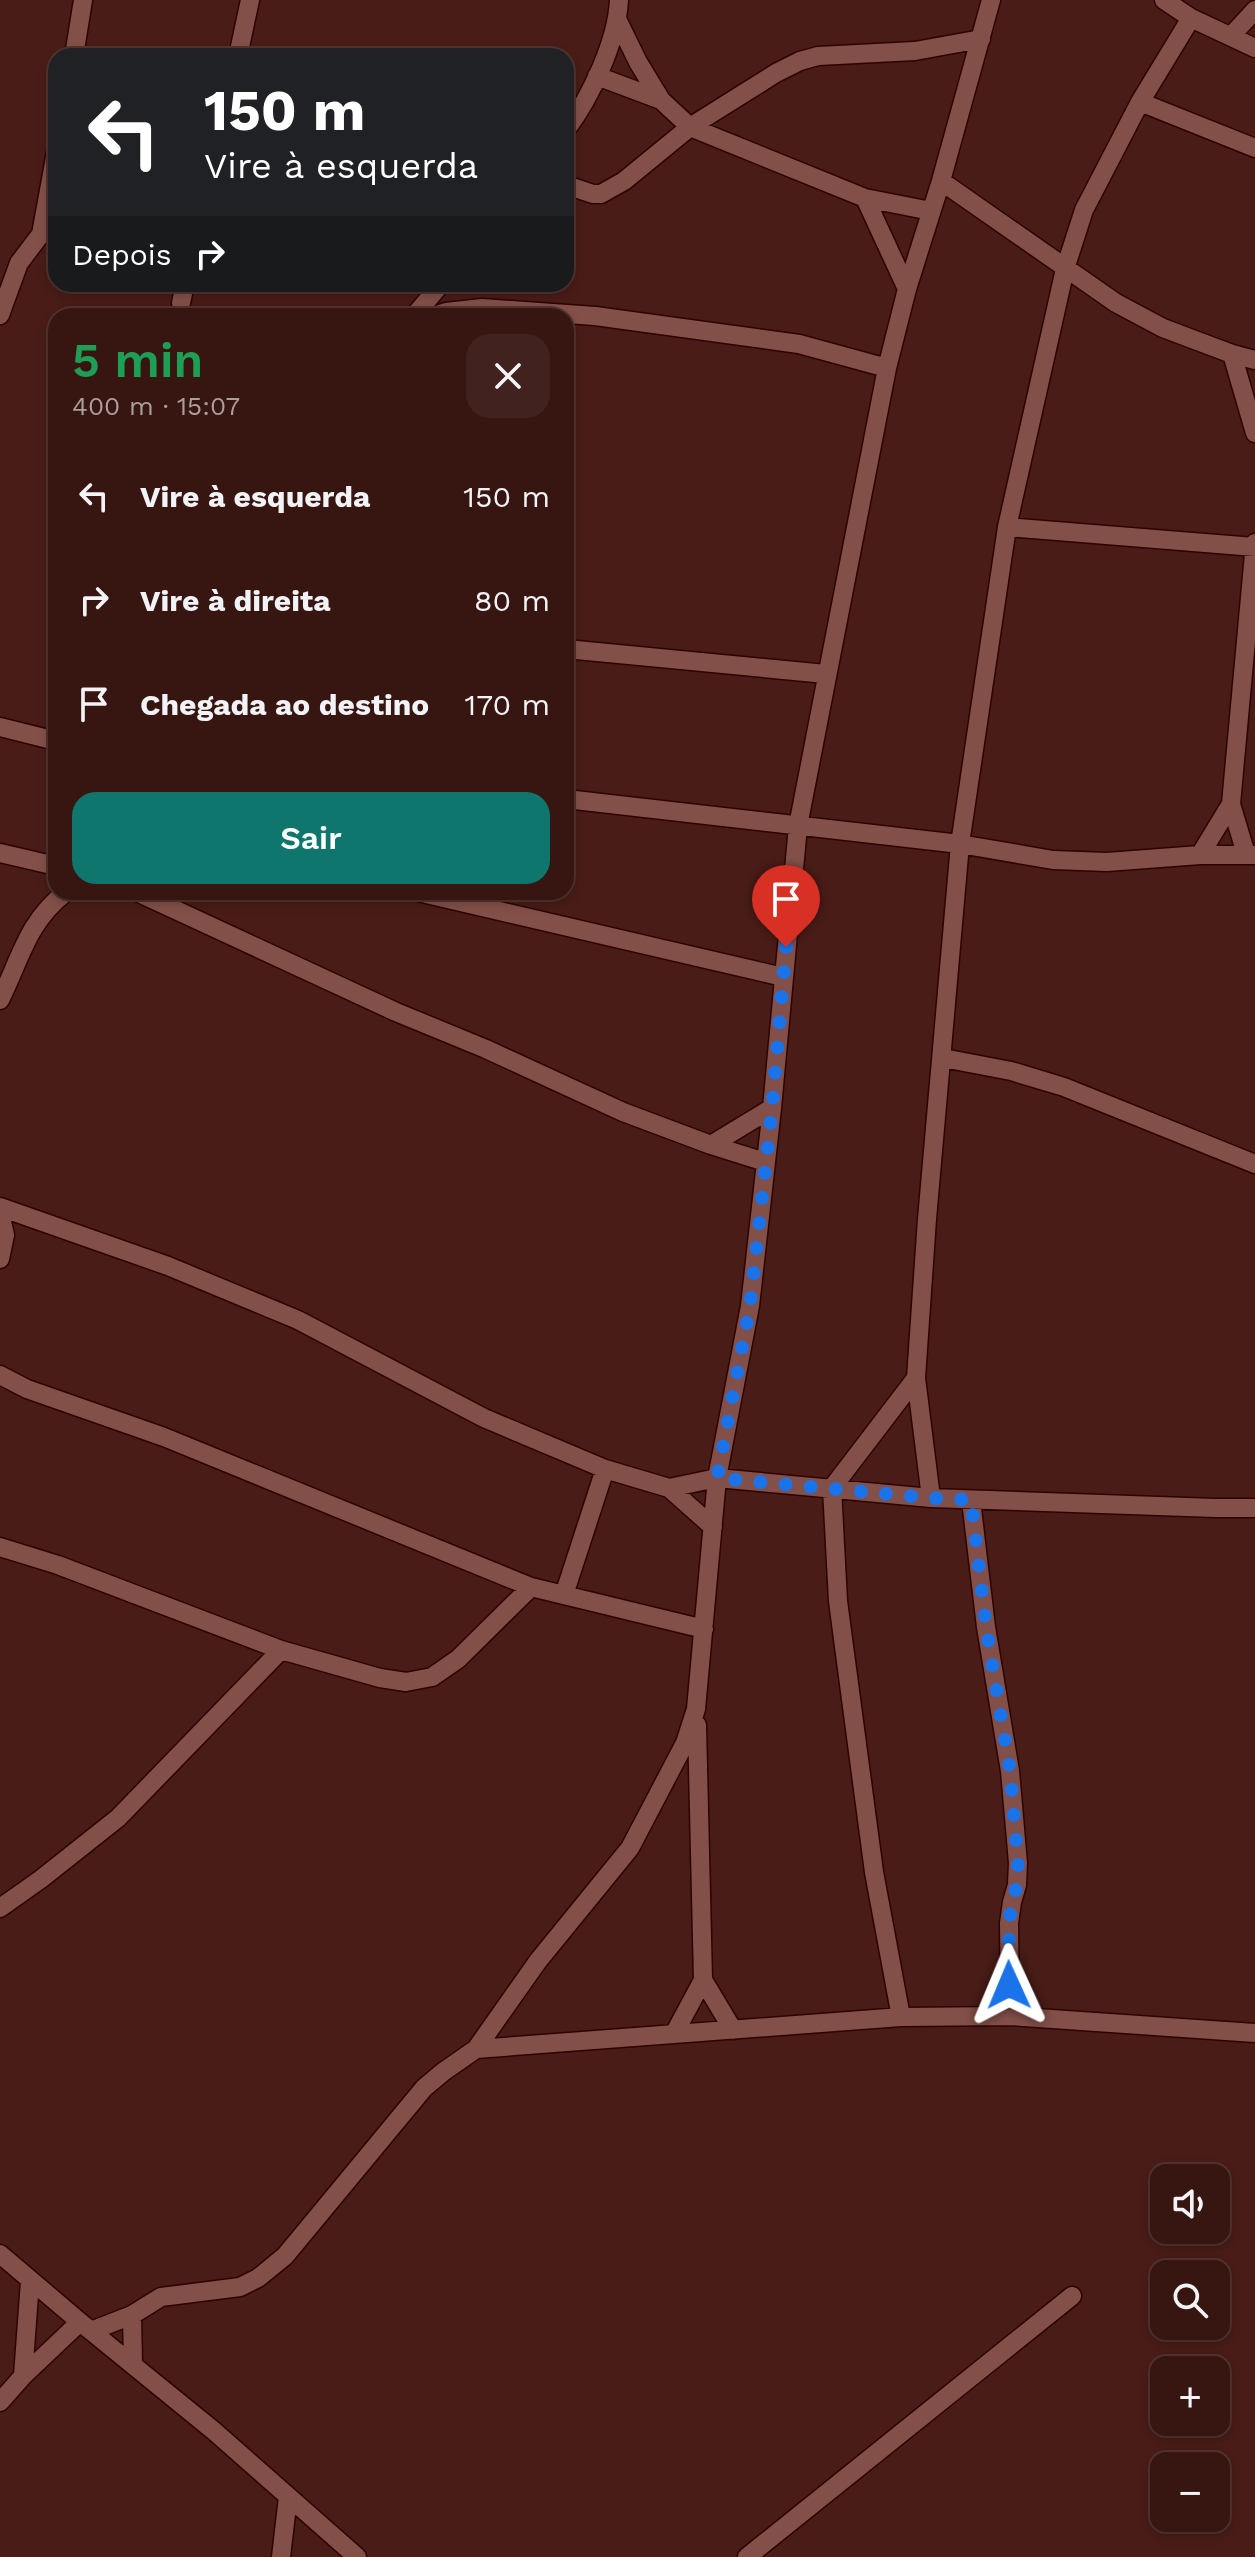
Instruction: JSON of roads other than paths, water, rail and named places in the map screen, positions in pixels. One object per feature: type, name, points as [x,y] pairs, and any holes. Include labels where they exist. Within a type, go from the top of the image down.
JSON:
[{"type":"street","points":[[75,48],[83,0]]},
{"type":"street","points":[[240,48],[250,0]]},
{"type":"street","points":[[574,116],[597,76],[618,21],[619,0]]},
{"type":"street","points":[[733,2030],[703,1980],[696,1709],[717,1478],[750,1306],[798,826],[887,368],[991,0]]},
{"type":"street","points":[[1167,0],[1191,18],[1255,48]]},
{"type":"street","points":[[1231,36],[1255,10]]},
{"type":"street","points":[[931,1498],[916,1378],[927,1219],[960,844],[1007,527],[1065,269],[1084,210],[1140,102],[1191,18]]},
{"type":"street","points":[[618,21],[661,100],[690,127],[865,198],[931,211]]},
{"type":"street","points":[[574,188],[601,194],[624,181],[690,127],[800,61],[818,56],[915,51],[981,39]]},
{"type":"street","points":[[597,76],[661,100]]},
{"type":"street","points":[[1140,102],[1255,148]]},
{"type":"street","points":[[941,181],[1116,303],[1163,328],[1255,360]]},
{"type":"street","points":[[0,315],[19,263],[41,234],[48,196]]},
{"type":"street","points":[[865,198],[907,289]]},
{"type":"street","points":[[421,308],[434,292]]},
{"type":"street","points":[[574,315],[799,344],[887,368]]},
{"type":"street","points":[[1232,354],[1255,433]]},
{"type":"street","points":[[1007,527],[1255,546],[1249,696],[1231,804],[1200,855]]},
{"type":"street","points":[[574,650],[826,674]]},
{"type":"street","points":[[0,745],[8,729],[48,739]]},
{"type":"street","points":[[574,800],[960,844],[1053,860],[1107,862],[1200,855],[1251,855],[1231,804]]},
{"type":"street","points":[[0,853],[48,864]]},
{"type":"street","points":[[0,1000],[22,946],[36,923],[57,900]]},
{"type":"street","points":[[154,900],[396,1012],[486,1049],[623,1112],[765,1162]]},
{"type":"street","points":[[452,900],[783,977]]},
{"type":"street","points":[[943,1058],[1011,1071],[1064,1087],[1255,1164]]},
{"type":"street","points":[[711,1145],[772,1108]]},
{"type":"street","points":[[0,1207],[168,1266],[298,1320],[484,1418],[605,1469],[669,1488],[713,1527]]},
{"type":"street","points":[[0,1213],[5,1235],[0,1259]]},
{"type":"street","points":[[0,1375],[27,1389],[164,1437],[531,1587],[704,1629]]},
{"type":"street","points":[[901,2017],[874,1872],[838,1601],[832,1488],[916,1378]]},
{"type":"street","points":[[564,1595],[605,1469]]},
{"type":"street","points":[[669,1488],[717,1478],[931,1498],[1255,1508]]},
{"type":"street","points":[[971,1500],[986,1627],[1010,1771],[1018,1863],[1009,1923],[1010,2016]]},
{"type":"street","points":[[0,1547],[115,1586],[281,1650],[380,1678],[406,1682],[432,1677],[458,1659],[531,1587]]},
{"type":"street","points":[[0,1908],[118,1818],[281,1650]]},
{"type":"street","points":[[0,2402],[23,2376],[85,2327],[132,2315],[161,2297],[240,2287],[258,2278],[285,2256],[424,2088],[476,2049],[538,1961],[630,1848],[685,1743],[696,1709]]},
{"type":"street","points":[[674,2034],[703,1980]]},
{"type":"street","points":[[476,2049],[901,2017],[1010,2016],[1255,2033]]},
{"type":"street","points":[[0,2254],[214,2431],[357,2557]]},
{"type":"street","points":[[23,2376],[30,2281]]},
{"type":"street","points":[[747,2557],[1072,2296]]},
{"type":"street","points":[[132,2315],[133,2364]]},
{"type":"street","points":[[281,2557],[288,2497]]}]
